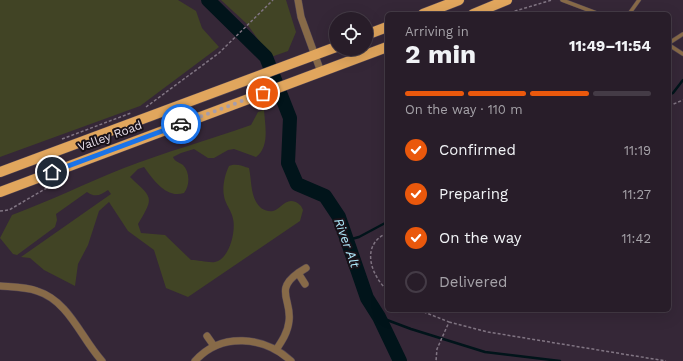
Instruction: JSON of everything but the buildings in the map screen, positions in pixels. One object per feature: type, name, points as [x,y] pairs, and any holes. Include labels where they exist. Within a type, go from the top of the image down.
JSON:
[{"type":"main road","points":[[428,12],[459,0]]},
{"type":"main road","points":[[478,12],[507,0]]},
{"type":"main road","points":[[373,32],[385,28]]},
{"type":"main road","name":"Valley Road","points":[[0,192],[385,48]]},
{"type":"main road","name":"Valley Road","points":[[0,172],[329,49]]},
{"type":"street","points":[[298,0],[301,16],[321,72]]},
{"type":"street","points":[[276,350],[286,335],[289,323],[285,287],[289,280],[306,268]]},
{"type":"street","points":[[298,273],[304,284]]},
{"type":"street","points":[[0,286],[34,290],[44,293],[56,301],[65,310],[102,361]]},
{"type":"street","points":[[207,336],[214,346]]},
{"type":"street","points":[[195,361],[214,346],[242,340],[259,342],[276,350],[291,361]]},
{"type":"lane","points":[[562,0],[593,12]]},
{"type":"lane","points":[[630,12],[639,0]]},
{"type":"lane","points":[[671,43],[683,34]]},
{"type":"lane","points":[[671,45],[683,54]]},
{"type":"path","points":[[144,109],[219,54],[273,0]]},
{"type":"path","points":[[512,12],[552,0]]},
{"type":"path","points":[[671,105],[683,100]]},
{"type":"path","points":[[57,140],[136,111]]},
{"type":"path","points":[[0,211],[9,210],[69,175]]},
{"type":"path","points":[[385,234],[382,235],[371,248],[370,265],[378,282],[385,288]]},
{"type":"path","points":[[424,312],[448,322],[488,332],[666,361]]},
{"type":"path","points":[[436,361],[437,349],[448,322]]},
{"type":"green space","points":[[0,0],[178,0],[196,11],[202,28],[219,47],[140,106],[0,157]]},
{"type":"green space","points":[[221,0],[286,0],[296,32],[288,51],[271,57],[247,24]]},
{"type":"green space","points":[[264,110],[266,129],[265,142],[260,153],[256,157],[234,149],[228,150],[214,158],[208,158],[194,149],[173,157],[176,161],[183,165],[187,171],[188,183],[184,193],[177,194],[166,191],[156,182],[144,167],[138,169],[130,177],[143,189],[149,198],[147,208],[138,224],[141,233],[165,235],[191,260],[215,262],[220,260],[225,256],[231,244],[234,224],[223,192],[225,177],[229,166],[237,165],[249,168],[253,195],[257,204],[262,209],[273,211],[285,203],[292,201],[301,206],[303,210],[300,221],[188,297],[166,288],[154,250],[128,231],[109,202],[99,211],[88,245],[78,264],[75,286],[44,270],[30,258],[21,257],[111,194],[108,190],[98,195],[93,195],[87,192],[56,214],[57,220],[55,227],[17,255],[13,254],[0,238],[12,215],[124,168],[251,125],[258,112]]},
{"type":"waterway","name":"River Alt","points":[[208,0],[266,57],[290,118],[288,163],[297,184],[325,196],[339,217],[367,298],[379,317],[400,361]]},
{"type":"waterway","points":[[671,94],[683,80]]},
{"type":"waterway","points":[[348,240],[359,237],[385,223]]},
{"type":"waterway","points":[[379,317],[411,329],[485,352],[560,361]]},
{"type":"way so far","points":[[181,124],[263,93]]},
{"type":"route","points":[[52,172],[181,124]]}]
